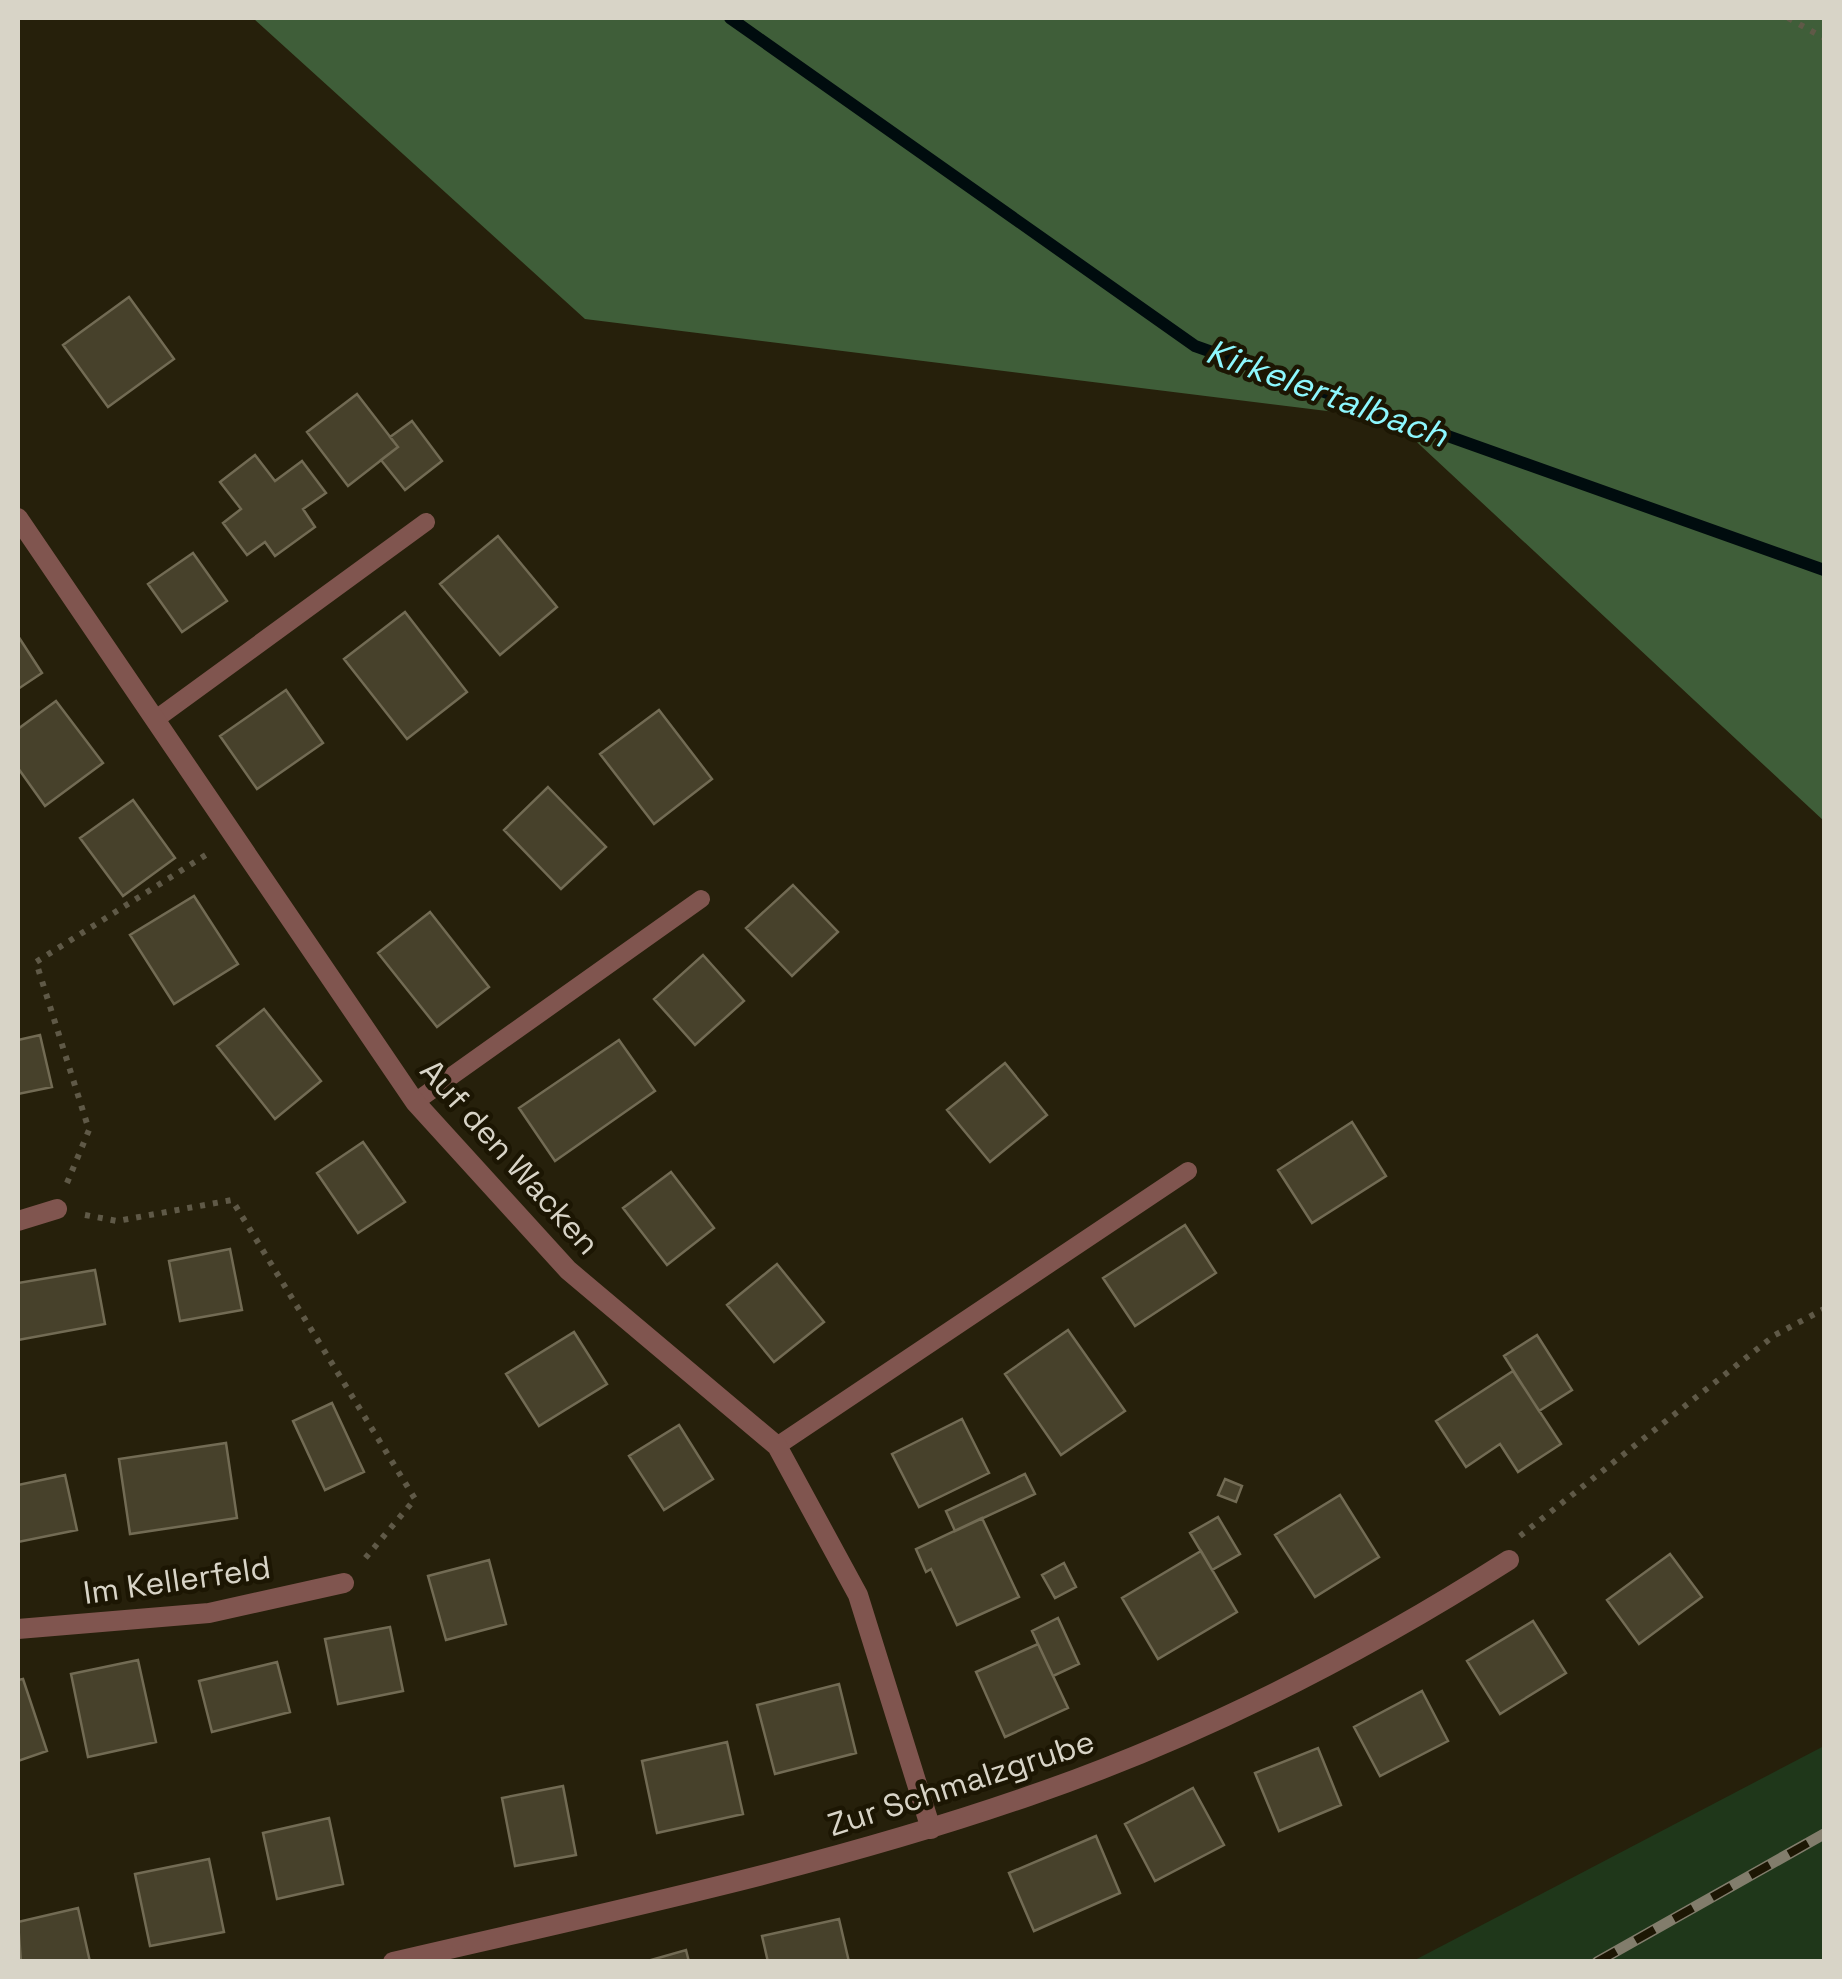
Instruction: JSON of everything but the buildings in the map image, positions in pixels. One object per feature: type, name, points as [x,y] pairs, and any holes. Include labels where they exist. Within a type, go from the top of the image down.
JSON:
[{"type":"street","name":"Auf den Wacken","points":[[18,518],[415,1102],[568,1270],[778,1446],[858,1595],[931,1828]]},
{"type":"street","points":[[18,1221],[57,1209]]},
{"type":"street","name":"Zur Schmalzgrube","points":[[394,1962],[669,1898],[931,1828],[1099,1770],[1206,1724],[1319,1668],[1510,1560]]},
{"type":"street","name":"Im Kellerfeld","points":[[18,1629],[209,1613],[344,1583]]},
{"type":"lane","points":[[156,719],[426,522]]},
{"type":"lane","points":[[415,1102],[700,898]]},
{"type":"lane","points":[[778,1446],[1188,1171]]},
{"type":"path","points":[[1788,18],[1824,38]]},
{"type":"path","points":[[236,837],[36,962],[89,1130],[57,1209],[117,1222],[232,1200],[415,1499],[344,1583]]},
{"type":"path","points":[[1510,1560],[1520,1535],[1775,1334],[1824,1309]]},
{"type":"green space","points":[[253,18],[1824,18],[1824,821],[1392,419],[585,319]]},
{"type":"green space","points":[[1824,1746],[1824,1961],[1413,1961]]},
{"type":"waterway","name":"Kirkelertalbach","points":[[730,18],[1195,346],[1824,570]]},
{"type":"railway","points":[[1597,1962],[1824,1834]]}]
